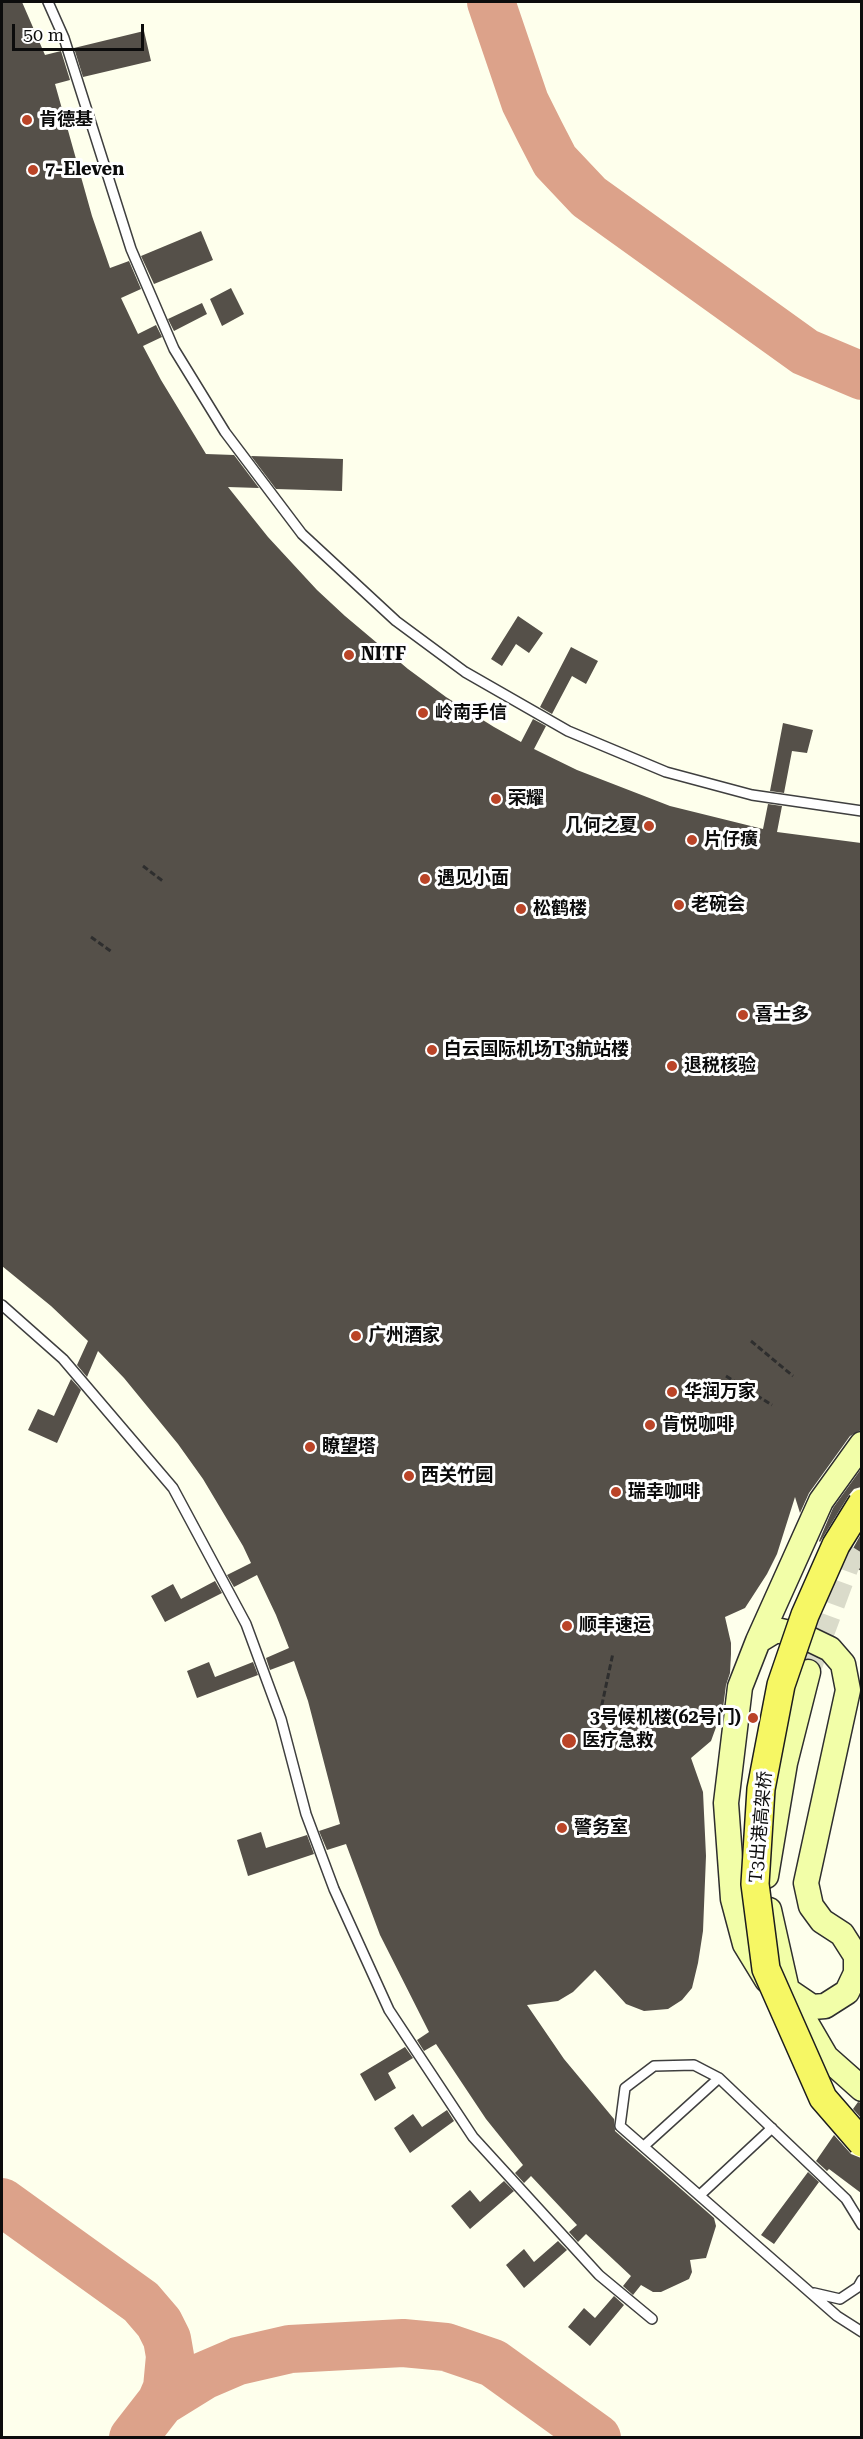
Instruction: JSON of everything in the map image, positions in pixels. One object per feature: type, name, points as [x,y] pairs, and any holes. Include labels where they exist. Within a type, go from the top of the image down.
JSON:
[{"type":"main road","points":[[817,2043],[785,2009],[745,1944],[733,1899],[726,1803],[740,1687],[758,1641],[821,1501],[861,1444]]},
{"type":"main road","name":"T3出港高架桥","points":[[861,1503],[836,1545],[809,1605],[781,1685],[761,1789],[755,1884],[766,1969],[823,2098],[861,2143]]},
{"type":"main road","points":[[758,1641],[776,1630],[803,1636],[830,1648],[843,1664],[848,1690],[806,1883],[811,1905],[822,1921],[842,1934],[856,1956],[856,1973],[847,1992],[825,2006],[812,2007],[787,1990]]},
{"type":"main road","points":[[808,1672],[785,1764],[764,1887],[787,1990],[826,2057],[861,2089]]},
{"type":"lane","points":[[48,2],[64,38],[130,249],[174,349],[225,432],[302,534],[396,621],[465,672],[568,731],[666,772],[741,792],[861,811]]},
{"type":"lane","points":[[2,1305],[63,1359],[173,1488],[246,1624],[281,1719],[306,1814],[334,1889],[388,2010],[473,2137],[599,2275],[652,2319]]},
{"type":"lane","points":[[861,2225],[846,2199],[720,2078],[694,2065],[654,2066],[625,2088],[620,2126],[837,2316],[861,2332]]},
{"type":"lane","points":[[644,2146],[720,2078]]},
{"type":"lane","points":[[700,2195],[772,2128]]},
{"type":"lane","points":[[812,2293],[840,2299],[858,2287],[861,2280]]},
{"type":"path","points":[[143,866],[164,882]]},
{"type":"path","points":[[92,937],[112,952]]},
{"type":"path","points":[[751,1341],[793,1376]]},
{"type":"path","points":[[726,1376],[772,1405]]},
{"type":"path","points":[[598,1723],[612,1653]]},
{"type":"building","name":"白云国际机场T3航站楼","points":[[2,2],[22,2],[45,55],[61,51],[70,80],[55,84],[92,216],[110,268],[129,261],[141,289],[121,298],[138,334],[156,325],[162,337],[143,346],[161,380],[206,454],[234,455],[259,488],[228,487],[268,537],[317,590],[408,669],[446,697],[494,727],[521,742],[533,719],[546,726],[534,749],[577,770],[670,806],[763,829],[768,804],[782,806],[777,832],[861,843],[861,1430],[850,1436],[809,1493],[800,1513],[795,1497],[777,1554],[767,1574],[745,1608],[725,1617],[731,1654],[723,1708],[711,1741],[691,1758],[703,1792],[706,1856],[703,1931],[692,1988],[682,2000],[668,2009],[644,2011],[626,2004],[595,1970],[573,1992],[558,2001],[527,2005],[564,2059],[614,2119],[615,2131],[714,2218],[716,2226],[706,2258],[690,2260],[692,2272],[689,2279],[661,2292],[653,2292],[641,2285],[633,2295],[623,2286],[631,2276],[586,2234],[578,2242],[569,2232],[577,2225],[531,2176],[524,2183],[515,2173],[523,2165],[486,2119],[436,2044],[424,2051],[417,2040],[429,2032],[380,1935],[346,1844],[327,1850],[319,1831],[340,1824],[308,1701],[294,1661],[270,1670],[266,1658],[289,1648],[276,1615],[257,1575],[234,1587],[227,1575],[251,1563],[243,1546],[203,1479],[178,1444],[124,1378],[98,1351],[87,1377],[77,1365],[88,1341],[51,1306],[2,1266]]},
{"type":"building","points":[[144,31],[151,61],[83,77],[74,48]]},
{"type":"building","points":[[201,231],[213,260],[154,284],[141,256]]},
{"type":"building","points":[[231,288],[244,314],[222,326],[210,299]]},
{"type":"building","points":[[202,303],[207,314],[174,331],[168,319]]},
{"type":"building","points":[[251,456],[343,459],[342,491],[276,489]]},
{"type":"building","points":[[518,616],[543,633],[529,653],[516,644],[502,666],[491,659]]},
{"type":"building","points":[[571,647],[598,661],[586,684],[572,676],[552,714],[540,707]]},
{"type":"building","points":[[783,723],[813,730],[807,753],[792,751],[784,793],[770,791]]},
{"type":"building","points":[[71,1379],[81,1390],[57,1443],[28,1430],[38,1409],[54,1416]]},
{"type":"building","points":[[861,1469],[861,1487],[854,1489],[849,1495],[820,1542],[833,1508]]},
{"type":"building","points":[[861,1534],[861,1571],[846,1561]]},
{"type":"building","points":[[215,1581],[222,1593],[165,1622],[151,1596],[173,1584],[181,1599]]},
{"type":"building","points":[[209,1662],[215,1677],[253,1662],[258,1675],[197,1698],[187,1671]]},
{"type":"building","points":[[261,1832],[266,1848],[307,1835],[314,1854],[248,1876],[237,1840]]},
{"type":"building","points":[[405,2047],[413,2058],[388,2073],[396,2088],[375,2101],[360,2074]]},
{"type":"building","points":[[858,2102],[861,2103],[861,2118],[853,2109]]},
{"type":"building","points":[[447,2110],[454,2121],[410,2153],[394,2128],[413,2114],[422,2127]]},
{"type":"building","points":[[834,2135],[851,2154],[861,2158],[861,2193],[816,2161]]},
{"type":"building","points":[[808,2172],[819,2182],[774,2244],[761,2235]]},
{"type":"building","points":[[504,2181],[514,2191],[470,2229],[451,2206],[470,2190],[480,2202]]},
{"type":"building","points":[[558,2241],[567,2250],[524,2288],[506,2265],[524,2249],[534,2262]]},
{"type":"building","points":[[614,2296],[624,2305],[590,2346],[568,2327],[584,2308],[595,2318]]},
{"type":"taxiway","points":[[491,2],[525,102],[540,132],[555,161],[589,197],[805,352],[862,376]]},
{"type":"taxiway","points":[[2,2202],[141,2302],[159,2323],[167,2339],[170,2356],[167,2388],[161,2402],[133,2438]]},
{"type":"taxiway","points":[[161,2402],[203,2376],[238,2361],[290,2349],[403,2343],[446,2347],[493,2363],[597,2438]]},
{"type":"tunnel","points":[[808,1672],[847,1566],[862,1542]]},
{"type":"place","name":"肯德基","points":[[27,120]]},
{"type":"place","name":"7-Eleven","points":[[33,170]]},
{"type":"place","name":"NITF","points":[[349,655]]},
{"type":"place","name":"岭南手信","points":[[423,713]]},
{"type":"place","name":"荣耀","points":[[496,799]]},
{"type":"place","name":"几何之夏","points":[[649,826]]},
{"type":"place","name":"片仔癀","points":[[692,840]]},
{"type":"place","name":"遇见小面","points":[[425,879]]},
{"type":"place","name":"老碗会","points":[[679,905]]},
{"type":"place","name":"松鹤楼","points":[[521,909]]},
{"type":"place","name":"喜士多","points":[[743,1015]]},
{"type":"place","name":"白云国际机场T3航站楼","points":[[432,1050]]},
{"type":"place","name":"退税核验","points":[[672,1066]]},
{"type":"place","name":"广州酒家","points":[[356,1336]]},
{"type":"place","name":"华润万家","points":[[672,1392]]},
{"type":"place","name":"肯悦咖啡","points":[[650,1425]]},
{"type":"place","name":"瞭望塔","points":[[310,1447]]},
{"type":"place","name":"西关竹园","points":[[409,1476]]},
{"type":"place","name":"瑞幸咖啡","points":[[616,1492]]},
{"type":"place","name":"顺丰速运","points":[[567,1626]]},
{"type":"place","name":"3号候机楼(62号门)","points":[[753,1718]]},
{"type":"place","name":"医疗急救","points":[[569,1741]]},
{"type":"place","name":"警务室","points":[[562,1828]]}]
